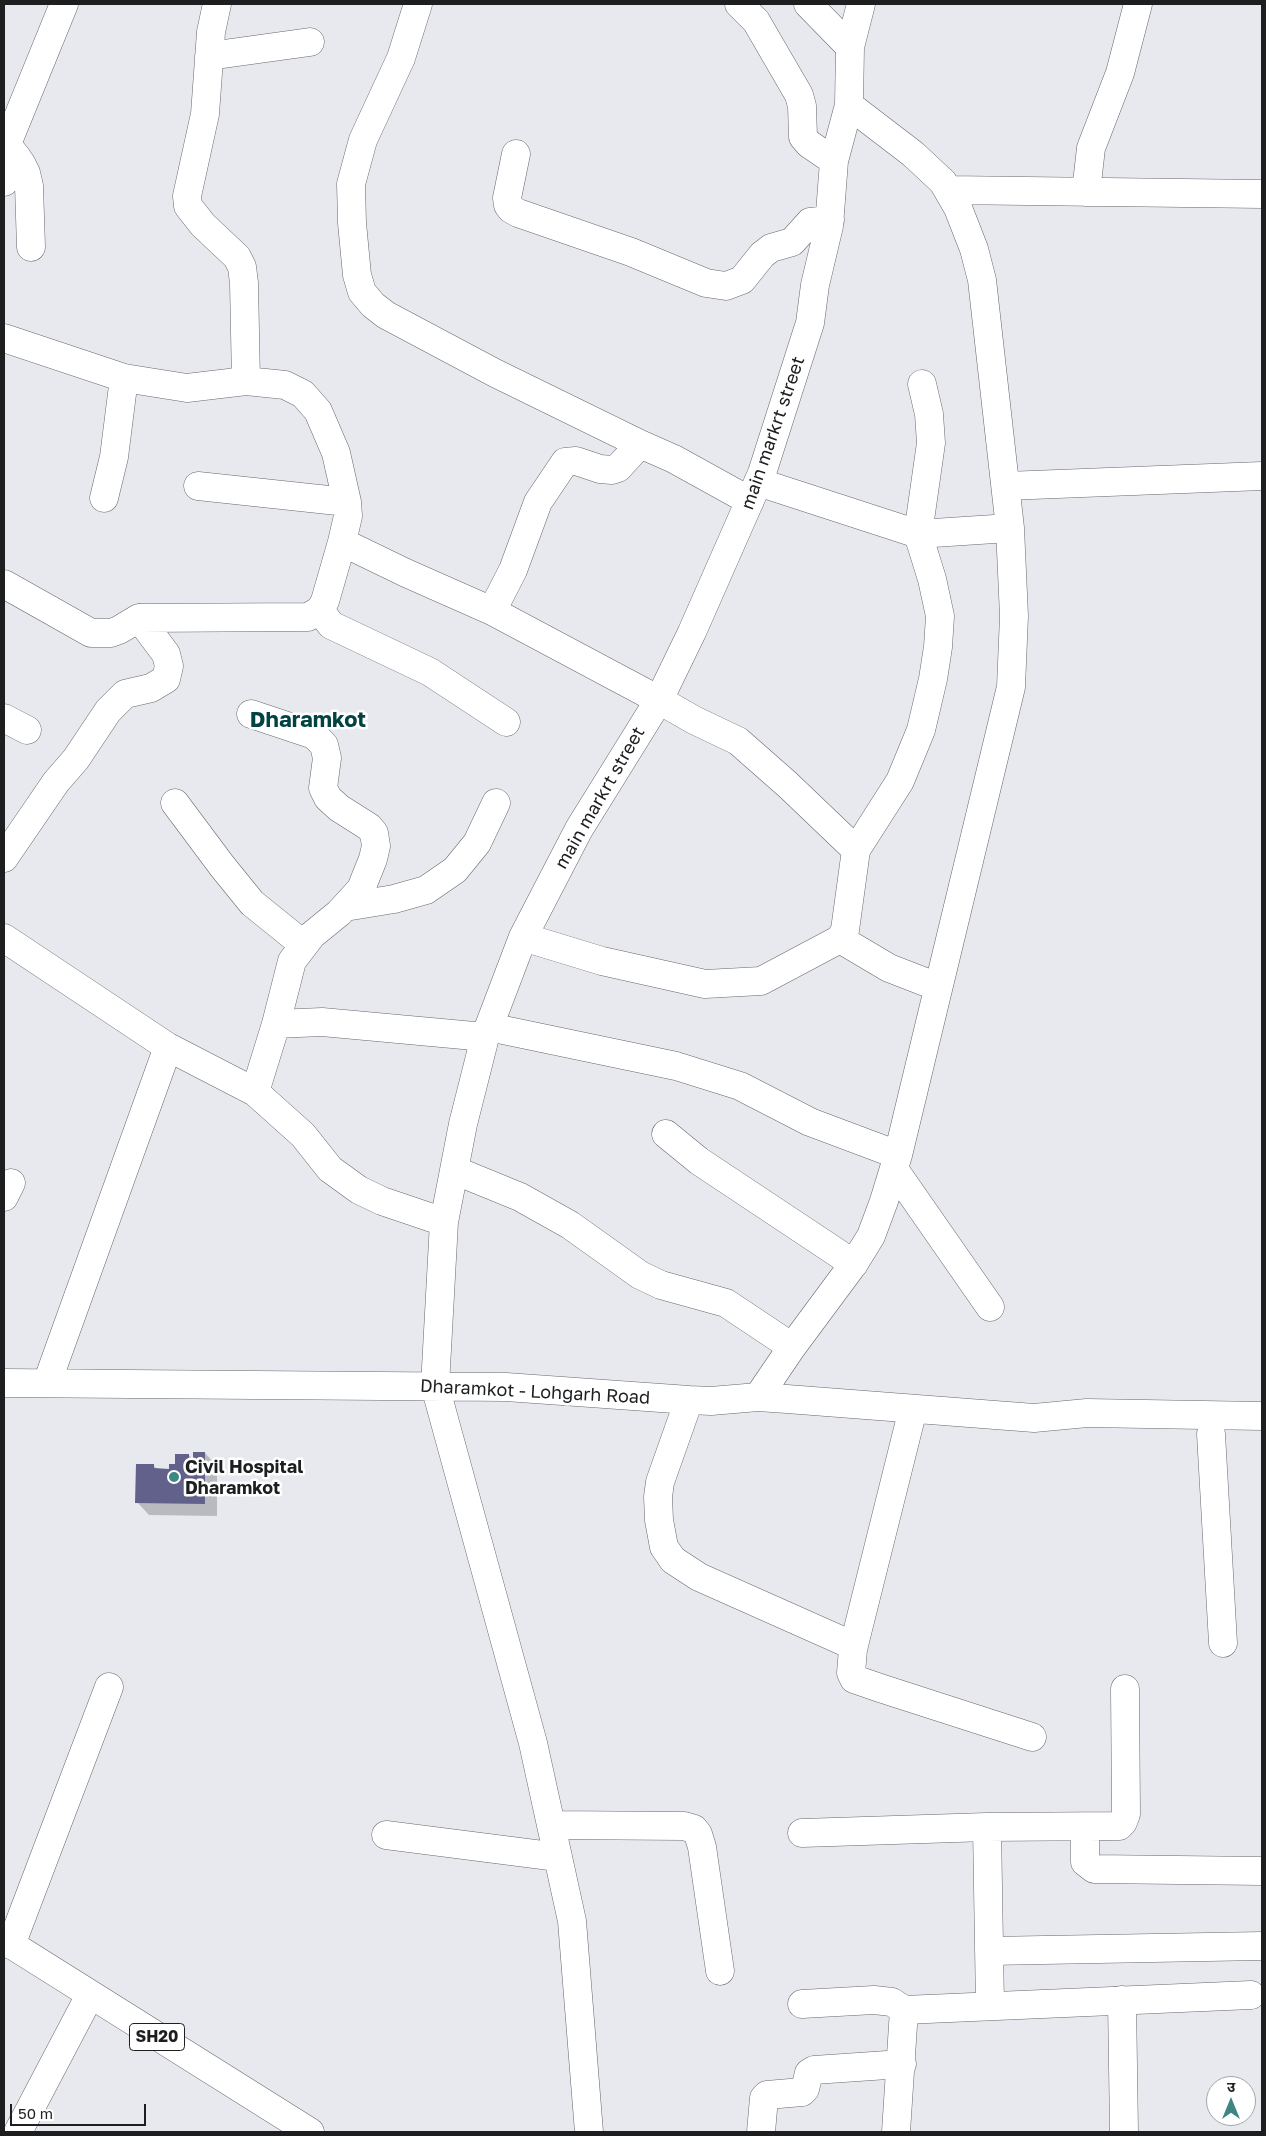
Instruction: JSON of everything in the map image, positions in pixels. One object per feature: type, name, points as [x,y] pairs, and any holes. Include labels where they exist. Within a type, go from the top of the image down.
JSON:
[{"type":"street","points":[[4,182],[9,148],[64,4]]},
{"type":"street","points":[[217,4],[211,32],[205,114],[187,196],[188,206],[237,258],[242,266],[246,381]]},
{"type":"street","points":[[418,4],[401,58],[363,140],[351,184],[352,223],[357,275],[362,292],[373,305],[386,315],[494,373],[640,444],[754,491],[918,534],[1010,528]]},
{"type":"street","points":[[739,4],[756,22],[799,95],[802,106],[803,137],[809,144],[834,161]]},
{"type":"street","points":[[808,4],[850,46]]},
{"type":"street","name":"main markrt street","points":[[589,2132],[572,1921],[533,1743],[435,1386],[444,1222],[463,1124],[487,1032],[523,937],[579,829],[659,700],[692,632],[754,491],[785,407],[810,323],[815,285],[830,223],[834,161],[849,105],[850,46],[861,4]]},
{"type":"street","points":[[1086,192],[1092,148],[1120,73],[1138,4]]},
{"type":"street","points":[[209,56],[310,42]]},
{"type":"street","points":[[758,1398],[792,1347],[854,1264],[871,1236],[896,1162],[1011,686],[1014,616],[1010,528],[982,280],[974,249],[958,208],[943,182],[913,154],[849,105]]},
{"type":"street","points":[[9,148],[26,174],[29,186],[32,247]]},
{"type":"street","points":[[516,154],[507,198],[508,205],[512,209],[518,213],[631,252],[706,282],[726,286],[742,280],[762,255],[771,248],[792,242],[810,222],[830,223]]},
{"type":"street","points":[[948,190],[1262,194]]},
{"type":"street","points":[[4,338],[124,378],[187,388],[246,381],[285,385],[303,394],[318,411],[336,453],[347,502],[348,516],[325,601],[320,610],[308,617],[139,618],[120,630],[111,633],[91,633],[4,584]]},
{"type":"street","points":[[104,498],[114,457],[124,378]]},
{"type":"street","points":[[523,937],[602,961],[705,984],[762,980],[840,938],[845,930],[856,850],[900,781],[921,730],[933,679],[938,647],[940,616],[918,534],[930,443],[930,414],[922,384]]},
{"type":"street","points":[[492,611],[512,570],[538,502],[565,462],[576,461],[600,469],[612,470],[618,468],[640,444]]},
{"type":"street","points":[[1006,486],[1262,476]]},
{"type":"street","points":[[198,486],[347,502]]},
{"type":"street","points":[[342,542],[492,611],[694,720],[738,741],[788,785],[856,850]]},
{"type":"street","points":[[320,610],[331,625],[430,672],[506,722]]},
{"type":"street","points":[[4,858],[56,782],[76,759],[108,711],[125,694],[151,688],[166,679],[169,666],[166,654],[139,618]]},
{"type":"street","points":[[251,714],[314,734],[324,744],[327,758],[323,788],[328,798],[338,808],[369,827],[374,833],[376,846],[361,889],[345,907],[312,936],[292,961],[276,1024],[255,1092]]},
{"type":"street","points":[[345,907],[394,899],[426,890],[456,870],[477,843],[496,803]]},
{"type":"street","points":[[175,804],[252,902],[304,946]]},
{"type":"street","points":[[4,938],[168,1047],[255,1092],[303,1135],[330,1169],[359,1190],[382,1201],[444,1222]]},
{"type":"street","points":[[840,938],[889,968],[938,987]]},
{"type":"street","points":[[276,1024],[322,1022],[487,1032],[676,1066],[731,1083],[896,1162],[990,1307]]},
{"type":"street","points":[[47,1383],[168,1047]]},
{"type":"street","points":[[666,1134],[707,1166],[854,1264]]},
{"type":"street","points":[[454,1170],[520,1198],[570,1225],[640,1275],[661,1285],[726,1303],[792,1347]]},
{"type":"street","name":"Dharamkot - Lohgarh Road","points":[[4,1383],[506,1387],[711,1401],[758,1398],[1034,1418],[1086,1414],[1262,1416]]},
{"type":"street","points":[[689,1400],[660,1482],[658,1497],[659,1520],[664,1547],[673,1560],[699,1577],[854,1646]]},
{"type":"street","points":[[912,1409],[854,1646],[850,1673],[854,1679],[1032,1737]]},
{"type":"street","name":"Dharamkot - Lohgarh Road","points":[[1034,1418],[1084,1432],[1262,1434]]},
{"type":"street","points":[[1211,1434],[1223,1644]]},
{"type":"street","points":[[8,1943],[109,1687]]},
{"type":"street","points":[[802,1834],[987,1826],[1114,1826],[1124,1822],[1126,1814],[1125,1689]]},
{"type":"street","points":[[551,1825],[684,1826],[694,1829],[698,1834],[702,1847],[720,1971]]},
{"type":"street","points":[[987,1826],[990,2006]]},
{"type":"street","points":[[1085,1826],[1085,1862],[1088,1866],[1094,1868],[1262,1871]]},
{"type":"street","points":[[386,1835],[558,1857]]},
{"type":"street","name":"SH20","points":[[8,1943],[310,2132]]},
{"type":"street","points":[[989,1951],[1262,1946]]},
{"type":"street","points":[[14,2126],[90,1995]]},
{"type":"street","points":[[904,2010],[1251,1995]]},
{"type":"street","points":[[802,2004],[874,2000],[892,2002],[898,2004],[904,2010],[902,2064],[896,2132]]},
{"type":"street","points":[[1122,2000],[1124,2132]]},
{"type":"street","points":[[761,2132],[764,2098],[802,2092],[805,2089],[809,2073],[814,2070],[902,2064]]},
{"type":"building","points":[[193,1452],[205,1452],[205,1504],[135,1503],[136,1464],[154,1464],[154,1468],[169,1469],[169,1464],[175,1464],[175,1454],[189,1454],[189,1464],[193,1464]]},
{"type":"place","name":"Civil Hospital Dharamkot","points":[[174,1477]]},
{"type":"district","name":"Dharamkot","points":[[308,720]]}]
